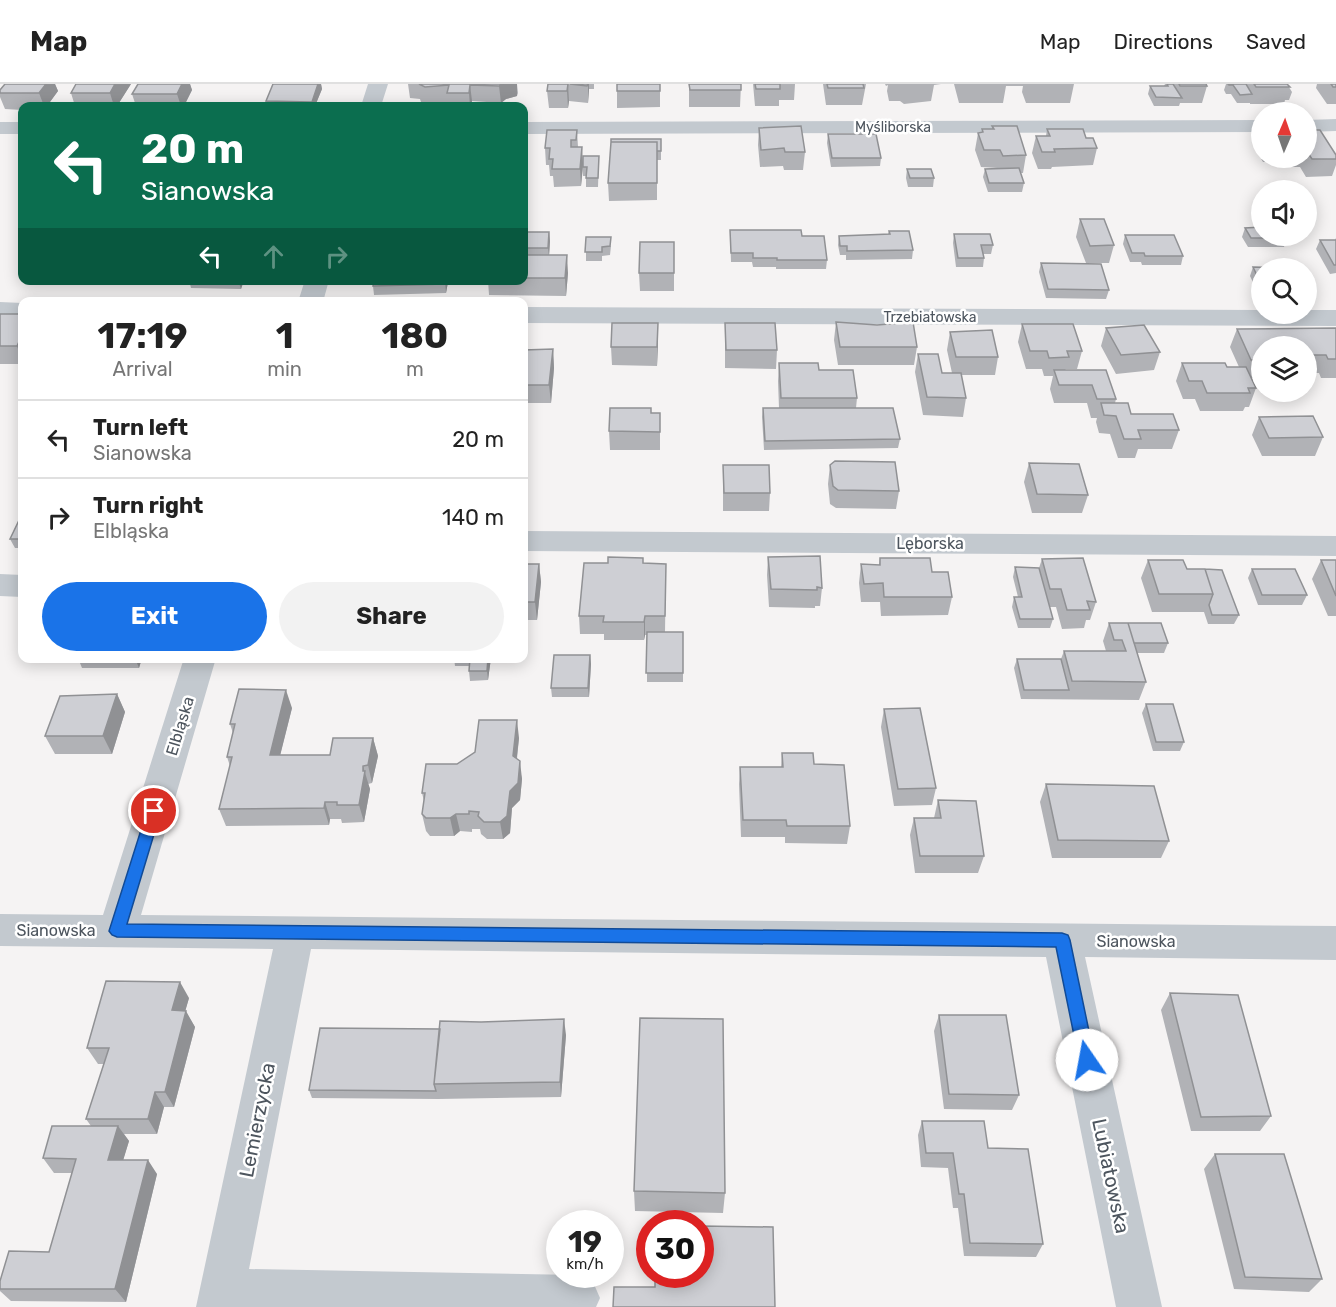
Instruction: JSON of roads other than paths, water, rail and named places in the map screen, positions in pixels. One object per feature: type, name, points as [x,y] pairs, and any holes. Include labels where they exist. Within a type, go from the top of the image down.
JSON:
[{"type":"street","points":[[372,102],[378,84]]},
{"type":"street","points":[[1317,126],[1336,125]]},
{"type":"street","name":"Myśliborska","points":[[528,128],[1251,126]]},
{"type":"street","points":[[0,128],[18,128]]},
{"type":"street","points":[[0,310],[18,310]]},
{"type":"street","name":"Trzebiatowska","points":[[528,315],[1336,318]]},
{"type":"street","name":"Lęborska","points":[[528,541],[1336,546]]},
{"type":"street","points":[[0,585],[18,586]]},
{"type":"street","name":"Elbląska","points":[[117,931],[198,663]]},
{"type":"street","name":"Sianowska","points":[[0,930],[1336,942]]},
{"type":"street","name":"Lemierzycka","points":[[220,1299],[295,933]]},
{"type":"street","name":"Lubiatowska","points":[[1062,940],[1139,1307]]},
{"type":"street","points":[[220,1299],[576,1298]]}]
